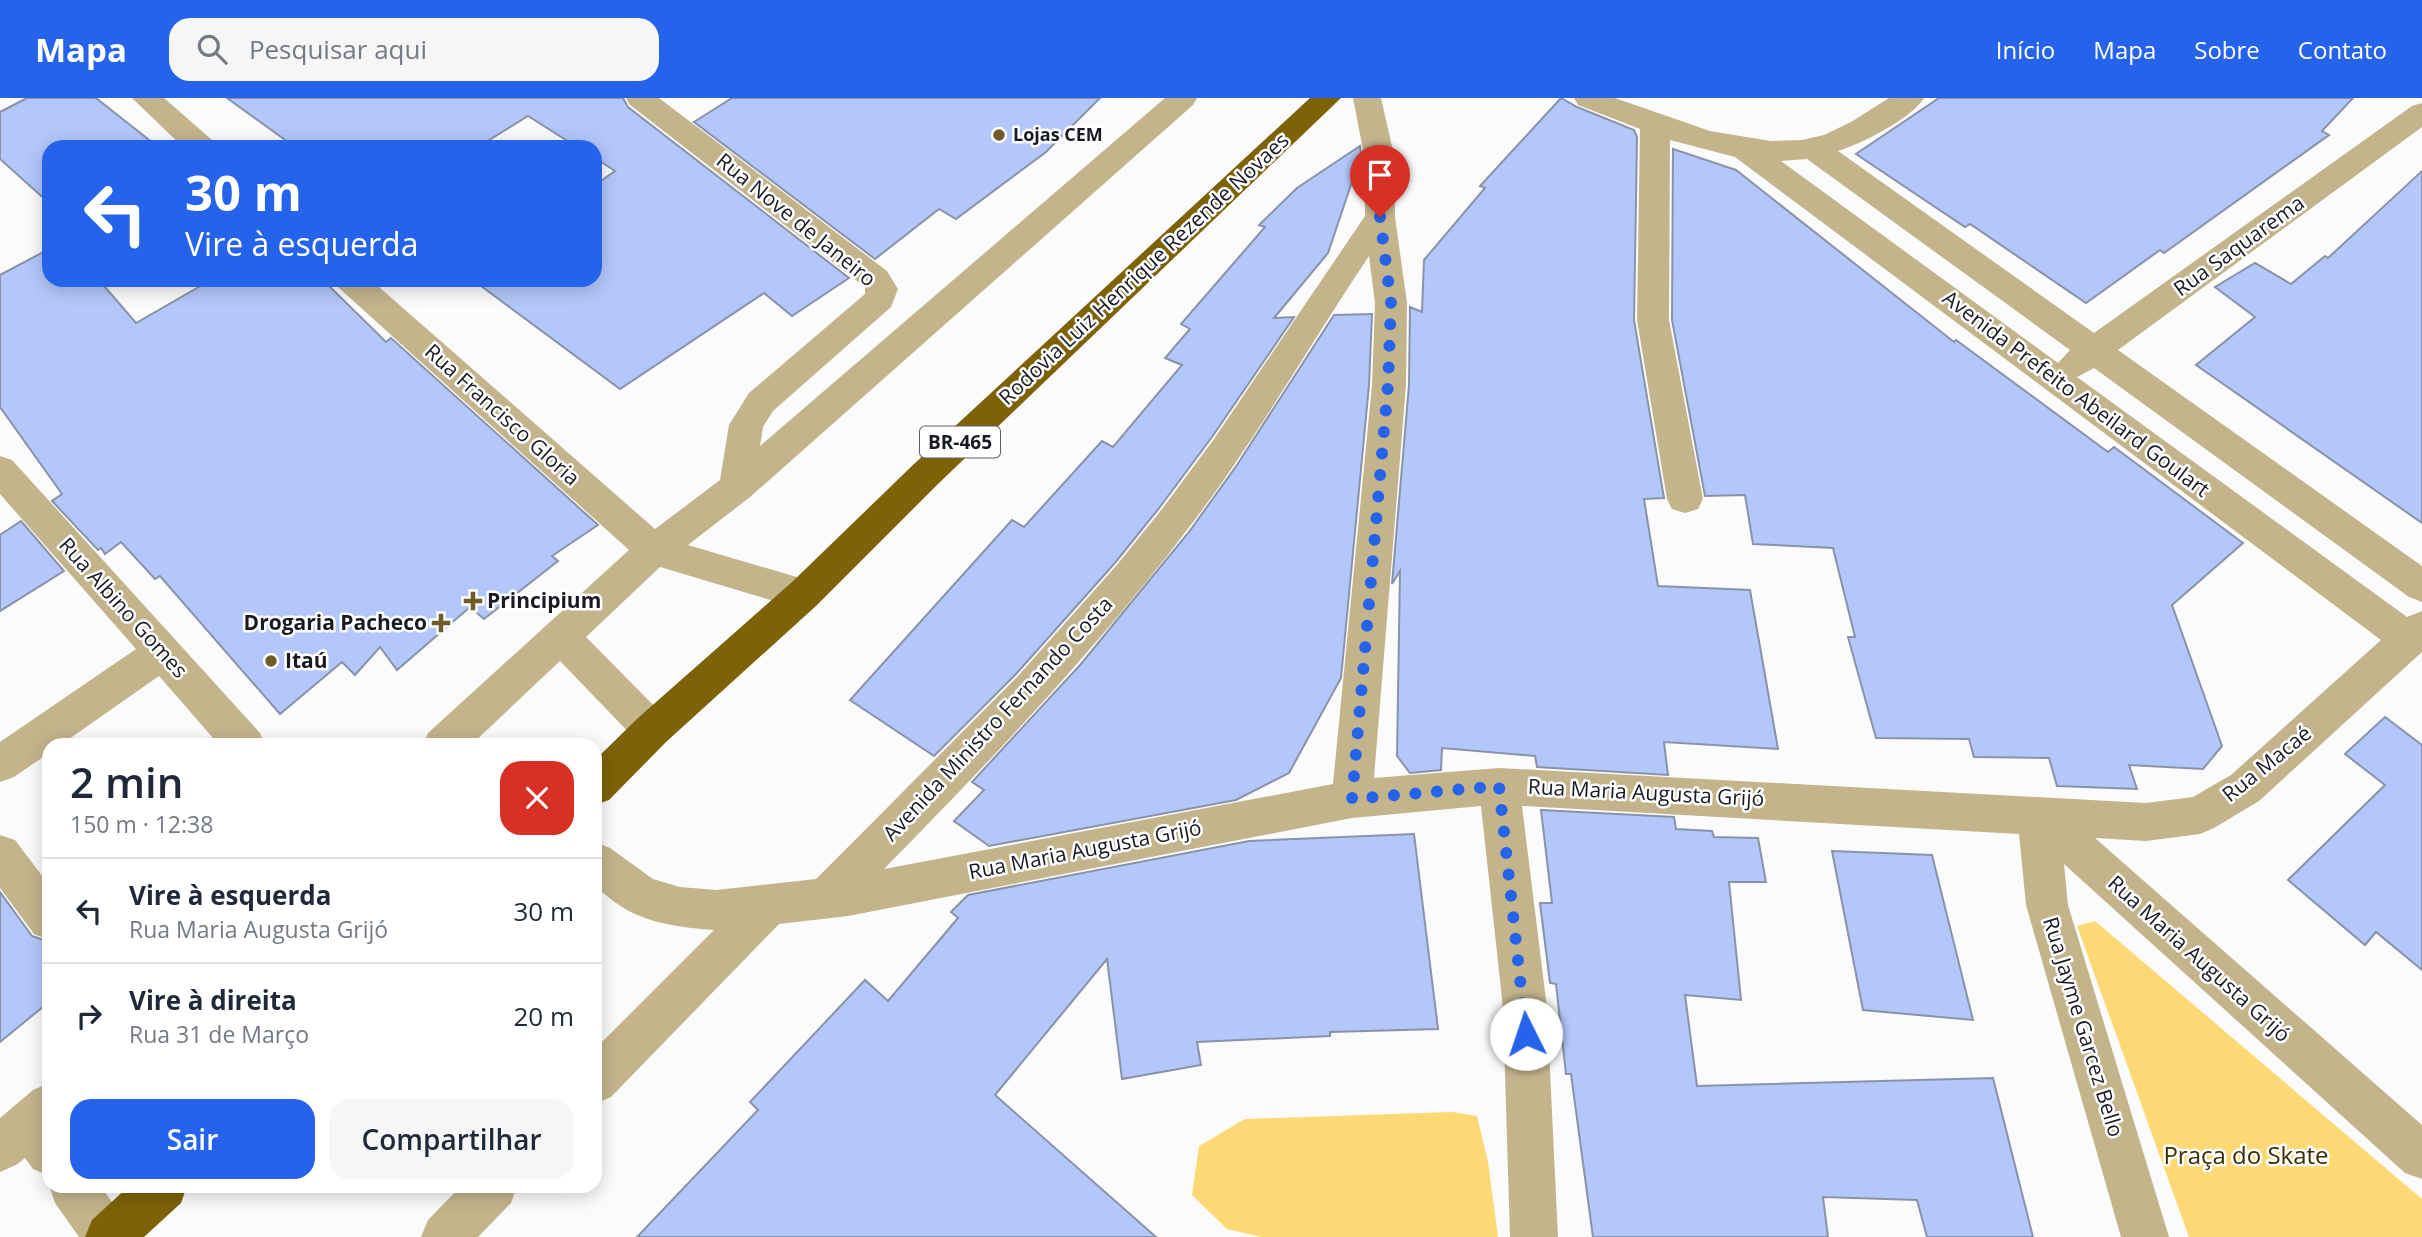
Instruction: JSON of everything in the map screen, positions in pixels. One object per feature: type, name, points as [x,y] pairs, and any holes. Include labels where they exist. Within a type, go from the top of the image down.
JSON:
[{"type":"highway","name":"Rodovia Luiz Henrique Rezende Novaes","points":[[602,780],[652,730],[804,594],[926,474],[1326,98]]},
{"type":"highway","points":[[108,1237],[156,1193]]},
{"type":"street","points":[[146,98],[193,140]]},
{"type":"street","name":"Rua Nove de Janeiro","points":[[639,98],[876,279],[882,289],[880,299],[761,402],[746,425],[737,487]]},
{"type":"street","points":[[451,738],[654,550],[737,487],[1183,98]]},
{"type":"street","points":[[1352,799],[1388,385],[1391,312],[1389,276],[1380,217],[1379,155],[1367,98]]},
{"type":"street","name":"Avenida Prefeito Abeilard Goulart","points":[[1588,98],[1655,124],[1744,148],[1813,148],[2422,586]]},
{"type":"street","points":[[1813,148],[1847,137],[1910,98]]},
{"type":"street","name":"Rua Saquarema","points":[[2056,379],[2422,113]]},
{"type":"street","points":[[1655,124],[1653,320],[1685,499]]},
{"type":"street","name":"Avenida Prefeito Abeilard Goulart","points":[[1744,148],[2056,379],[2415,634]]},
{"type":"street","name":"Avenida Ministro Fernando Costa","points":[[826,898],[945,780],[1071,647],[1219,460],[1323,299],[1380,217]]},
{"type":"street","name":"Rua Francisco Gloria","points":[[358,287],[654,550]]},
{"type":"street","points":[[1323,299],[1351,297],[1367,300],[1391,312]]},
{"type":"street","name":"Rua Albino Gomes","points":[[0,470],[239,738]]},
{"type":"street","points":[[654,550],[804,594]]},
{"type":"street","name":"Rua Macaé","points":[[2038,814],[2146,821],[2200,815],[2245,788],[2415,634]]},
{"type":"street","points":[[562,638],[652,730]]},
{"type":"street","points":[[0,764],[163,652]]},
{"type":"street","points":[[1499,786],[1525,1008],[1534,1237]]},
{"type":"street","name":"Rua Maria Augusta Grijó","points":[[602,867],[642,896],[680,907],[716,910],[826,898],[1352,799],[1499,786],[2038,814],[2422,1156]]},
{"type":"street","name":"Rua Jayme Garcez Bello","points":[[2038,814],[2047,905],[2146,1237]]},
{"type":"street","points":[[0,854],[42,910]]},
{"type":"street","points":[[602,1074],[769,904]]},
{"type":"street","points":[[77,1193],[108,1237]]},
{"type":"street","points":[[445,1237],[487,1193]]},
{"type":"green space","name":"Praça do Skate","points":[[2095,921],[2422,1199],[2422,1237],[2189,1237],[2077,926]]},
{"type":"green space","points":[[1452,1112],[1477,1116],[1488,1162],[1498,1237],[1261,1237],[1227,1229],[1192,1195],[1199,1146],[1245,1119]]},
{"type":"building","points":[[27,98],[96,98],[149,140],[42,140],[42,197],[0,159],[0,112]]},
{"type":"building","points":[[227,98],[623,98],[628,107],[849,278],[792,316],[764,293],[620,389],[482,287],[602,287],[602,180],[615,171],[602,163],[602,140],[566,140],[528,116],[489,140],[285,140]]},
{"type":"building","points":[[732,98],[1100,98],[1046,152],[956,219],[939,209],[875,259],[694,122]]},
{"type":"building","points":[[1561,98],[1634,130],[1637,137],[1634,320],[1664,498],[1644,499],[1658,586],[1750,590],[1778,749],[1664,742],[1668,775],[1537,767],[1535,756],[1442,748],[1441,770],[1410,773],[1397,756],[1400,571],[1392,584],[1409,385],[1410,307],[1422,312],[1424,260],[1485,188],[1480,186]]},
{"type":"building","points":[[1939,98],[2353,98],[2322,131],[2329,135],[2164,253],[2160,250],[2086,303],[1970,224],[1965,227],[1856,154]]},
{"type":"building","points":[[1360,146],[1361,155],[1328,253],[1274,318],[1294,317],[1212,437],[1160,507],[1114,564],[1016,674],[934,756],[850,700],[1012,520],[1024,527],[1102,441],[1113,447],[1182,365],[1165,358],[1190,329],[1181,324],[1265,227],[1259,225],[1297,188]]},
{"type":"building","points":[[1673,149],[1736,170],[1954,342],[1956,340],[2108,452],[2114,447],[2243,543],[2172,605],[2222,746],[2203,769],[2129,765],[2137,789],[2057,786],[2049,758],[1974,757],[1969,739],[1876,738],[1848,637],[1855,637],[1833,548],[1753,544],[1745,495],[1705,496],[1672,320]]},
{"type":"building","points":[[2422,171],[2422,523],[2196,365],[2255,317],[2215,287],[2255,263],[2291,284],[2325,256],[2328,258]]},
{"type":"building","points":[[42,253],[42,287],[105,287],[136,323],[199,287],[330,287],[386,342],[391,338],[598,525],[552,556],[558,561],[484,619],[470,607],[397,670],[380,647],[355,675],[342,662],[280,714],[160,576],[155,579],[121,542],[105,554],[101,548],[98,550],[52,501],[62,494],[0,407],[0,275]]},
{"type":"building","points":[[1372,314],[1369,385],[1341,678],[1289,773],[1236,800],[989,846],[954,821],[984,790],[972,782],[1081,664],[1189,532],[1237,465],[1334,315]]},
{"type":"building","points":[[21,521],[64,571],[0,611],[0,535]]},
{"type":"building","points":[[2385,717],[2422,745],[2422,970],[2376,932],[2365,945],[2288,880],[2385,785],[2345,754]]},
{"type":"building","points":[[1541,810],[1674,817],[1676,829],[1712,831],[1714,837],[1758,838],[1766,882],[1729,882],[1741,1000],[1685,995],[1697,1086],[1993,1078],[2033,1237],[1927,1237],[1917,1200],[1823,1197],[1828,1237],[1593,1237],[1571,1074],[1566,1074],[1556,984],[1550,983],[1540,903],[1552,903]]},
{"type":"building","points":[[1414,834],[1438,1029],[1330,1032],[1330,1036],[1197,1042],[1201,1065],[1122,1079],[1107,959],[995,1095],[1156,1237],[637,1237],[758,1110],[750,1102],[865,980],[888,1001],[958,918],[951,912],[968,895],[1249,841]]},
{"type":"building","points":[[1832,851],[1932,855],[1973,1020],[1863,1010]]},
{"type":"building","points":[[0,892],[32,936],[42,940],[42,1008],[0,1042]]},
{"type":"place","name":"Lojas CEM","points":[[999,135]]},
{"type":"place","name":"Principium","points":[[473,601]]},
{"type":"place","name":"Drogaria Pacheco","points":[[441,623]]},
{"type":"place","name":"Itaú","points":[[271,661]]},
{"type":"route","points":[[1380,217],[1391,303],[1388,385],[1352,799],[1499,786],[1526,1034]]}]
